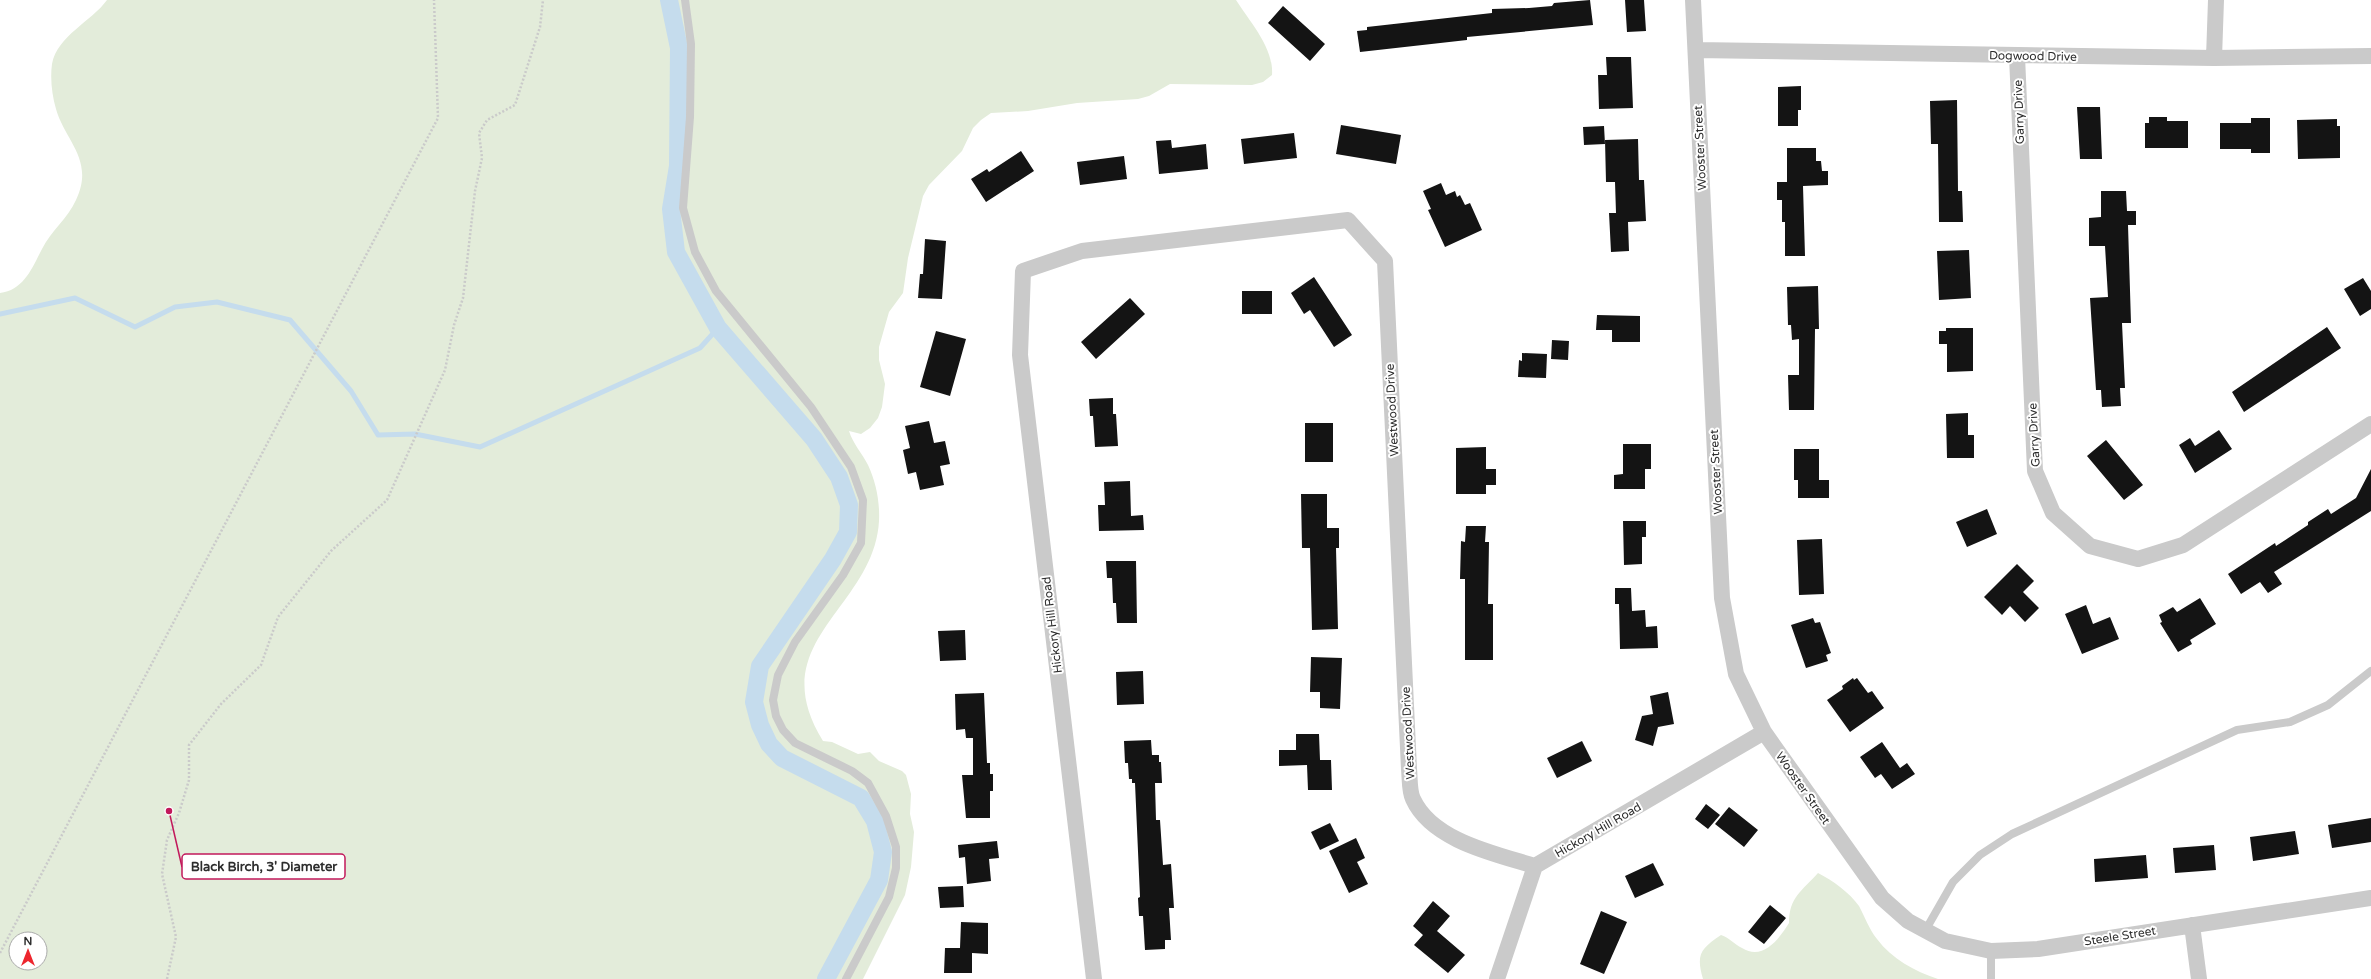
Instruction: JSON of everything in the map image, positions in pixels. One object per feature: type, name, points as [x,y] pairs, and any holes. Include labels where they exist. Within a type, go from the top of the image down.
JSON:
[{"type":"street","name":"Wooster Street","points":[[1693,0],[1722,598],[1736,674],[1764,732],[1882,898]]},
{"type":"street","points":[[2214,58],[2216,0]]},
{"type":"street","name":"Dogwood Drive","points":[[1696,50],[2214,58],[2371,56]]},
{"type":"street","name":"Garry Drive","points":[[2017,56],[2035,471],[2053,513],[2090,546],[2138,559],[2183,545],[2371,424]]},
{"type":"street","name":"Westwood Drive","points":[[1023,271],[1082,251],[1348,220],[1385,261],[1409,769],[1412,799],[1433,825],[1468,846],[1536,866]]},
{"type":"street","name":"Hickory Hill Road","points":[[1023,271],[1020,355],[1094,979]]},
{"type":"street","name":"Hickory Hill Road","points":[[1536,866],[1764,732]]},
{"type":"street","points":[[1497,979],[1536,866]]},
{"type":"street","name":"Steele Street","points":[[1882,898],[1908,921],[1945,941],[1971,948],[1991,951],[2038,949],[2371,898]]},
{"type":"street","points":[[2192,925],[2199,979]]},
{"type":"lane","points":[[685,0],[688,10],[691,59],[690,117],[683,208],[695,252],[716,291],[811,407],[851,467],[863,500],[861,543],[843,575],[795,642],[778,675],[773,700],[776,716],[783,730],[795,743],[852,770],[868,783],[886,816],[896,847],[896,868],[889,897],[846,979]]},
{"type":"lane","points":[[1925,931],[1952,882],[1980,855],[2012,834],[2237,730],[2290,722],[2328,705],[2371,671]]},
{"type":"lane","points":[[1990,979],[1991,951]]},
{"type":"path","points":[[0,953],[438,118],[434,0]]},
{"type":"path","points":[[167,979],[176,937],[162,874],[167,840],[179,813],[188,780],[189,745],[222,704],[261,665],[278,617],[331,551],[387,500],[445,370],[454,325],[463,298],[475,191],[482,158],[479,133],[487,120],[515,105],[540,27],[543,0]]},
{"type":"green space","points":[[107,0],[1236,0],[1260,36],[1269,55],[1272,65],[1272,75],[1263,82],[1252,85],[1170,84],[1149,96],[1138,99],[1077,103],[1028,111],[991,113],[973,128],[962,151],[929,185],[923,196],[908,258],[903,293],[889,312],[879,347],[879,360],[885,384],[882,407],[878,418],[870,428],[861,434],[849,431],[868,465],[877,492],[879,521],[873,552],[859,578],[826,626],[812,651],[805,677],[807,706],[823,741],[832,742],[858,754],[870,752],[879,761],[902,771],[906,775],[911,794],[910,814],[914,832],[911,867],[905,895],[863,979],[0,979],[0,293],[15,288],[26,277],[50,236],[73,207],[81,186],[82,173],[80,162],[60,120],[52,93],[52,64],[55,54],[68,37],[101,8]]},
{"type":"green space","points":[[1818,873],[1829,879],[1851,896],[1859,906],[1874,935],[1889,953],[1904,964],[1938,979],[1703,979],[1700,958],[1708,944],[1721,935],[1750,951],[1757,952],[1770,946],[1789,923],[1791,907],[1794,900]]},
{"type":"building","points":[[1590,0],[1593,25],[1467,37],[1467,40],[1360,52],[1357,31],[1367,30],[1367,27],[1492,13],[1492,9],[1552,6],[1554,3]]},
{"type":"building","points":[[1625,0],[1644,0],[1646,31],[1627,32]]},
{"type":"building","points":[[1283,6],[1325,44],[1310,61],[1268,23]]},
{"type":"building","points":[[1606,57],[1631,57],[1633,108],[1599,109],[1598,75],[1607,75]]},
{"type":"building","points":[[1801,86],[1801,110],[1798,110],[1798,126],[1778,126],[1778,87]]},
{"type":"building","points":[[1957,100],[1958,191],[1962,191],[1963,222],[1939,222],[1938,144],[1931,144],[1930,101]]},
{"type":"building","points":[[2077,107],[2100,107],[2102,159],[2080,159]]},
{"type":"building","points":[[2149,117],[2167,117],[2167,121],[2188,121],[2188,148],[2145,148],[2145,123],[2149,123]]},
{"type":"building","points":[[2251,118],[2270,118],[2270,153],[2251,153],[2251,149],[2220,149],[2220,123],[2251,123]]},
{"type":"building","points":[[2337,119],[2337,126],[2340,126],[2340,158],[2298,159],[2297,120]]},
{"type":"building","points":[[1341,125],[1401,135],[1396,164],[1336,154]]},
{"type":"building","points":[[1604,126],[1605,144],[1584,145],[1583,127]]},
{"type":"building","points":[[1294,133],[1297,158],[1244,164],[1241,139]]},
{"type":"building","points":[[1638,139],[1639,180],[1644,180],[1646,221],[1628,222],[1629,251],[1611,252],[1609,213],[1616,213],[1615,182],[1606,182],[1605,140]]},
{"type":"building","points":[[1171,140],[1172,148],[1206,144],[1208,169],[1159,174],[1156,141]]},
{"type":"building","points":[[1787,148],[1816,148],[1816,161],[1821,161],[1822,171],[1828,171],[1828,185],[1803,186],[1805,256],[1785,256],[1785,222],[1782,222],[1782,200],[1777,200],[1777,182],[1787,182]]},
{"type":"building","points":[[1021,151],[1034,171],[986,202],[971,179],[987,169],[989,172]]},
{"type":"building","points":[[1124,156],[1127,179],[1080,185],[1077,162]]},
{"type":"building","points":[[1441,183],[1446,195],[1455,191],[1457,197],[1460,195],[1465,205],[1470,203],[1482,230],[1445,247],[1428,210],[1431,209],[1423,191]]},
{"type":"building","points":[[2101,191],[2126,191],[2127,211],[2136,211],[2136,225],[2128,225],[2131,323],[2122,323],[2125,388],[2120,388],[2121,406],[2102,407],[2101,390],[2096,390],[2090,298],[2108,297],[2105,246],[2089,246],[2089,218],[2101,217]]},
{"type":"building","points":[[925,239],[946,241],[942,299],[918,298],[920,274],[923,274]]},
{"type":"building","points":[[1969,250],[1971,298],[1939,300],[1937,251]]},
{"type":"building","points":[[1314,277],[1352,335],[1334,347],[1310,310],[1304,314],[1291,293]]},
{"type":"building","points":[[2363,278],[2371,291],[2371,309],[2360,316],[2344,289]]},
{"type":"building","points":[[1818,286],[1819,329],[1815,329],[1814,410],[1789,410],[1788,375],[1799,375],[1799,339],[1792,340],[1791,325],[1788,325],[1787,287]]},
{"type":"building","points":[[1242,291],[1272,291],[1272,314],[1242,314]]},
{"type":"building","points":[[1130,298],[1145,314],[1096,359],[1081,342]]},
{"type":"building","points":[[1597,315],[1640,316],[1640,342],[1612,342],[1612,330],[1596,330]]},
{"type":"building","points":[[2327,327],[2341,348],[2244,412],[2232,392]]},
{"type":"building","points":[[1946,328],[1973,328],[1973,371],[1947,372],[1947,344],[1939,344],[1939,331],[1946,331]]},
{"type":"building","points":[[936,331],[966,339],[950,396],[920,387]]},
{"type":"building","points":[[1552,340],[1569,341],[1568,360],[1551,359]]},
{"type":"building","points":[[1522,353],[1547,354],[1546,378],[1518,377],[1519,360],[1522,361]]},
{"type":"building","points":[[1113,398],[1113,414],[1116,414],[1118,446],[1095,447],[1093,416],[1090,416],[1089,399]]},
{"type":"building","points":[[1968,413],[1968,435],[1974,435],[1974,458],[1947,458],[1946,414]]},
{"type":"building","points":[[929,421],[934,443],[945,441],[950,464],[940,466],[944,485],[920,490],[916,472],[908,474],[903,450],[910,448],[905,426]]},
{"type":"building","points":[[1305,423],[1333,423],[1333,462],[1305,462]]},
{"type":"building","points":[[2219,430],[2232,449],[2195,473],[2179,445],[2190,438],[2195,446]]},
{"type":"building","points":[[2106,440],[2143,485],[2124,500],[2087,456]]},
{"type":"building","points":[[1623,444],[1651,444],[1651,469],[1645,469],[1645,489],[1614,489],[1614,475],[1623,474]]},
{"type":"building","points":[[1486,447],[1486,469],[1496,469],[1496,485],[1486,485],[1486,494],[1456,494],[1456,448]]},
{"type":"building","points":[[1794,449],[1819,449],[1819,480],[1829,480],[1829,498],[1798,498],[1798,480],[1794,480]]},
{"type":"building","points":[[2371,469],[2371,511],[2274,572],[2282,584],[2268,593],[2260,582],[2241,594],[2228,574],[2275,543],[2276,546],[2308,525],[2308,522],[2328,509],[2331,514],[2356,498]]},
{"type":"building","points":[[1130,481],[1131,516],[1143,515],[1144,530],[1099,531],[1098,505],[1105,505],[1104,482]]},
{"type":"building","points":[[1301,494],[1327,494],[1327,528],[1339,528],[1339,548],[1336,548],[1338,629],[1312,630],[1310,548],[1302,548]]},
{"type":"building","points":[[1987,509],[1997,534],[1967,547],[1956,522]]},
{"type":"building","points":[[1623,521],[1646,521],[1646,537],[1642,537],[1642,564],[1624,565]]},
{"type":"building","points":[[1466,526],[1486,526],[1485,542],[1489,542],[1488,604],[1493,604],[1493,660],[1465,660],[1465,579],[1460,579],[1461,541],[1465,542]]},
{"type":"building","points":[[1822,539],[1824,594],[1799,595],[1797,540]]},
{"type":"building","points":[[1106,561],[1136,561],[1137,623],[1117,623],[1116,603],[1113,603],[1112,578],[1107,578]]},
{"type":"building","points":[[2017,564],[2034,581],[2023,592],[2039,608],[2025,622],[2010,606],[2002,615],[1984,597]]},
{"type":"building","points":[[1615,588],[1631,588],[1632,611],[1645,610],[1646,627],[1657,626],[1658,648],[1620,649],[1619,604],[1615,604]]},
{"type":"building","points":[[2200,598],[2216,624],[2190,640],[2192,644],[2178,652],[2160,623],[2162,622],[2159,615],[2173,607],[2177,612]]},
{"type":"building","points":[[2086,605],[2093,624],[2110,617],[2119,639],[2082,654],[2065,614]]},
{"type":"building","points":[[1813,618],[1815,623],[1820,622],[1831,653],[1826,655],[1828,661],[1806,668],[1791,625]]},
{"type":"building","points":[[965,630],[966,660],[940,661],[938,631]]},
{"type":"building","points":[[1311,657],[1342,658],[1340,709],[1320,708],[1320,692],[1310,692]]},
{"type":"building","points":[[1143,671],[1144,704],[1117,705],[1116,672]]},
{"type":"building","points":[[1853,678],[1854,680],[1857,678],[1868,693],[1872,691],[1884,708],[1850,732],[1827,700],[1843,689],[1842,686]]},
{"type":"building","points":[[1668,692],[1674,724],[1658,727],[1653,746],[1635,740],[1642,716],[1653,714],[1650,696]]},
{"type":"building","points":[[984,693],[987,763],[990,763],[990,774],[993,774],[993,791],[990,791],[990,818],[966,818],[962,775],[973,775],[973,738],[966,738],[965,729],[956,730],[955,694]]},
{"type":"building","points":[[1296,734],[1319,734],[1320,760],[1331,760],[1332,790],[1308,790],[1307,765],[1279,766],[1279,750],[1296,750]]},
{"type":"building","points":[[1151,740],[1152,755],[1159,755],[1159,762],[1161,762],[1162,783],[1155,783],[1156,820],[1160,820],[1163,865],[1171,864],[1174,908],[1169,908],[1171,940],[1165,940],[1165,949],[1145,950],[1143,916],[1139,916],[1138,898],[1140,897],[1135,783],[1132,783],[1132,779],[1129,779],[1128,763],[1125,763],[1124,741]]},
{"type":"building","points":[[1582,741],[1592,761],[1557,778],[1547,758]]},
{"type":"building","points":[[1882,742],[1900,768],[1907,763],[1915,774],[1892,789],[1881,774],[1875,778],[1860,757]]},
{"type":"building","points":[[1706,804],[1720,815],[1708,829],[1695,819]]},
{"type":"building","points":[[1729,807],[1758,830],[1744,847],[1715,824]]},
{"type":"building","points":[[2371,818],[2371,842],[2332,848],[2328,825]]},
{"type":"building","points":[[1330,823],[1339,841],[1320,850],[1311,832]]},
{"type":"building","points":[[2295,831],[2299,854],[2253,861],[2250,837]]},
{"type":"building","points":[[1356,838],[1365,858],[1357,862],[1368,884],[1349,893],[1329,851]]},
{"type":"building","points":[[997,841],[999,858],[989,859],[991,881],[967,884],[965,857],[959,858],[958,845]]},
{"type":"building","points":[[2214,845],[2216,870],[2175,873],[2173,848]]},
{"type":"building","points":[[2146,855],[2148,878],[2095,882],[2094,859]]},
{"type":"building","points":[[1653,863],[1664,885],[1635,898],[1625,876]]},
{"type":"building","points":[[963,886],[964,907],[940,908],[938,887]]},
{"type":"building","points":[[1433,901],[1450,916],[1437,931],[1465,955],[1448,973],[1414,945],[1423,935],[1413,926]]},
{"type":"building","points":[[1770,905],[1786,918],[1764,944],[1748,932]]},
{"type":"building","points":[[1601,911],[1627,922],[1604,974],[1580,964]]},
{"type":"building","points":[[961,922],[988,923],[988,954],[972,953],[972,973],[944,973],[945,948],[960,948]]},
{"type":"waterway","points":[[669,0],[679,48],[678,166],[671,209],[676,252],[718,328],[814,439],[839,477],[849,505],[848,532],[833,559],[760,666],[754,702],[760,725],[769,744],[782,758],[861,798],[875,821],[883,852],[879,880],[826,979]]},
{"type":"waterway","points":[[0,314],[75,298],[135,327],[175,307],[217,302],[290,320],[351,391],[378,435],[415,434],[480,447],[700,348],[718,328]]},
{"type":"place","name":"Black Birch, 3' Diameter","points":[[169,811]]}]
